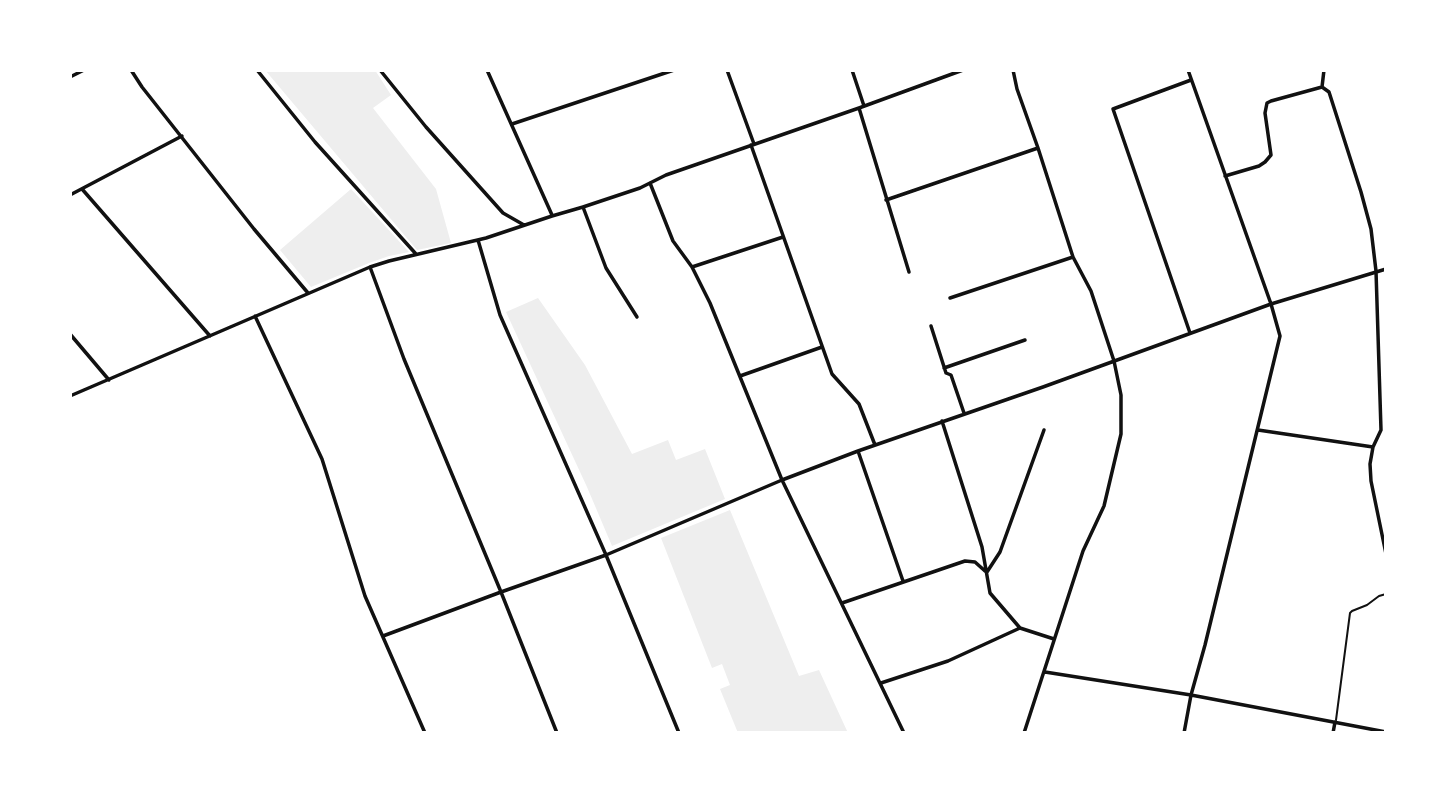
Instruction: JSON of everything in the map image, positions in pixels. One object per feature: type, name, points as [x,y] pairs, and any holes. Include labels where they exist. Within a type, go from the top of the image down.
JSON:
[{"type":"street","points":[[70,77],[84,70]]},
{"type":"street","points":[[131,70],[254,229],[308,293]]},
{"type":"street","points":[[257,70],[315,142],[416,254]]},
{"type":"street","points":[[380,70],[426,127],[503,213],[524,225]]},
{"type":"street","points":[[487,70],[552,216]]},
{"type":"street","points":[[512,124],[674,70]]},
{"type":"street","points":[[727,70],[832,374],[859,404],[875,445]]},
{"type":"street","points":[[852,70],[864,106]]},
{"type":"street","points":[[70,396],[370,267],[486,239],[583,208],[666,175],[963,70]]},
{"type":"street","points":[[1013,70],[1073,257],[1091,292],[1114,361],[1121,395],[1121,434],[1104,506],[1083,551],[1024,733]]},
{"type":"street","points":[[1184,733],[1191,695],[1280,336],[1188,70]]},
{"type":"street","points":[[1322,87],[1324,70]]},
{"type":"street","points":[[1190,333],[1113,109],[1191,80]]},
{"type":"street","points":[[1225,176],[1259,166],[1272,155],[1265,113],[1267,103],[1322,87]]},
{"type":"street","points":[[1322,87],[1329,92],[1370,223],[1376,271],[1381,430],[1373,447],[1370,464],[1386,554]]},
{"type":"street","points":[[859,108],[909,272]]},
{"type":"street","points":[[70,195],[181,136]]},
{"type":"street","points":[[886,200],[1038,148]]},
{"type":"street","points":[[650,183],[673,241],[692,267],[710,303],[782,480],[904,733]]},
{"type":"street","points":[[82,189],[210,336]]},
{"type":"street","points":[[583,208],[606,268],[637,317]]},
{"type":"street","points":[[692,267],[783,237]]},
{"type":"street","points":[[478,240],[500,315],[606,555],[679,733]]},
{"type":"street","points":[[950,298],[1073,257]]},
{"type":"street","points":[[370,267],[404,359],[557,733]]},
{"type":"street","points":[[383,636],[606,555],[782,480],[858,451],[1271,304],[1386,269]]},
{"type":"street","points":[[255,316],[323,459],[365,596],[425,733]]},
{"type":"street","points":[[931,326],[944,368],[946,373],[951,375],[964,413]]},
{"type":"street","points":[[70,334],[109,380]]},
{"type":"street","points":[[944,368],[1025,340]]},
{"type":"street","points":[[740,376],[822,347]]},
{"type":"street","points":[[943,421],[982,547],[990,593],[1020,628],[1055,640]]},
{"type":"street","points":[[986,572],[1000,552],[1044,429]]},
{"type":"street","points":[[1257,430],[1373,447]]},
{"type":"street","points":[[858,451],[903,581]]},
{"type":"street","points":[[842,603],[965,561],[975,562],[986,572]]},
{"type":"street","points":[[881,683],[948,661],[1020,628]]},
{"type":"street","points":[[1045,672],[1191,695],[1386,732]]},
{"type":"street","points":[[1333,733],[1335,722]]},
{"type":"lane","points":[[1335,722],[1350,613],[1386,594]]},
{"type":"shaded area","points":[[265,70],[375,70],[391,95],[373,108],[436,189],[451,243],[417,250]]},
{"type":"shaded area","points":[[351,189],[409,252],[369,263],[311,287],[280,250]]},
{"type":"shaded area","points":[[538,298],[585,365],[632,454],[668,440],[676,460],[705,449],[725,499],[612,546],[506,312]]},
{"type":"shaded area","points":[[730,510],[799,676],[819,670],[848,733],[738,733],[720,689],[730,685],[722,664],[712,668],[661,538]]}]
